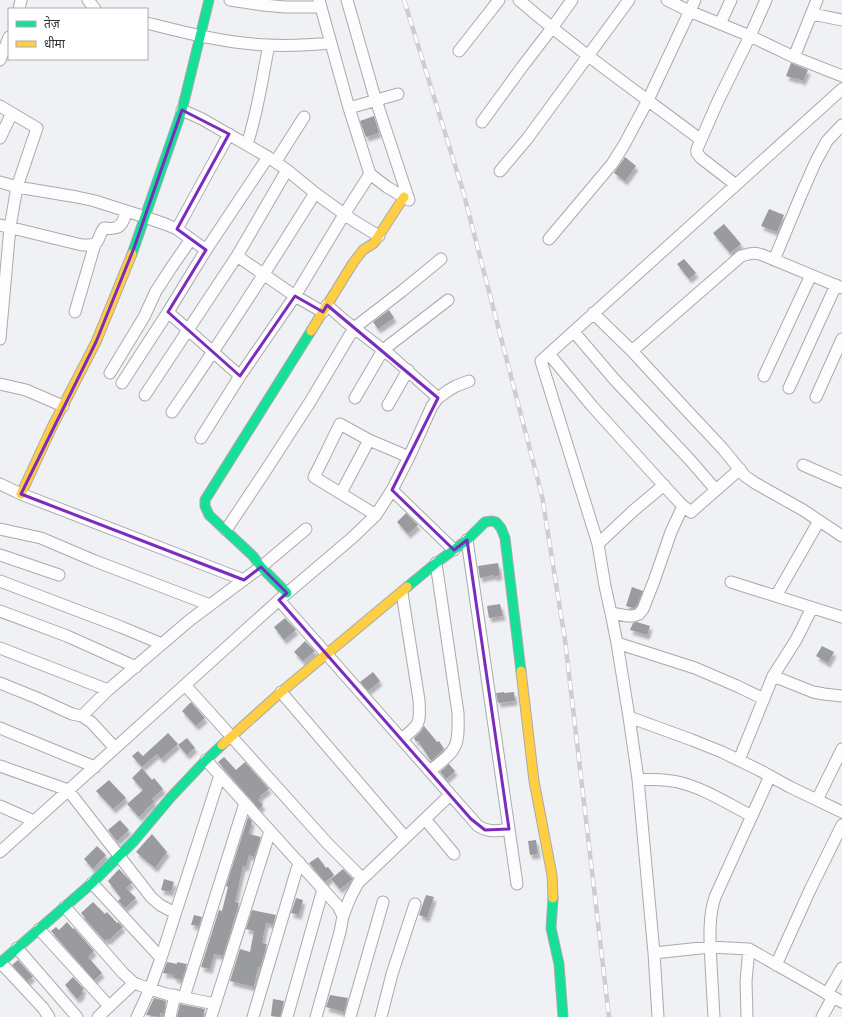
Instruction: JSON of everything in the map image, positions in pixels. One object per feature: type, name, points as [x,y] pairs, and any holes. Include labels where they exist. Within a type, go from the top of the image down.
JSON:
[{"type":"street","points":[[88,0],[94,8]]},
{"type":"street","points":[[21,494],[52,427],[96,342],[134,248],[182,110],[209,0]]},
{"type":"street","points":[[230,0],[285,7],[320,3],[349,108],[370,174],[387,187],[409,200],[376,100],[347,0]]},
{"type":"street","points":[[460,51],[499,0]]},
{"type":"street","points":[[519,0],[588,56],[701,140]]},
{"type":"street","points":[[482,122],[572,0]]},
{"type":"street","points":[[500,172],[527,139],[629,0]]},
{"type":"street","points":[[667,0],[794,57],[842,76]]},
{"type":"street","points":[[549,239],[612,164],[624,145],[648,100],[694,0]]},
{"type":"street","points":[[720,24],[731,0]]},
{"type":"street","points":[[736,184],[698,156],[697,149],[718,100],[766,0]]},
{"type":"street","points":[[794,57],[817,0]]},
{"type":"street","points":[[812,14],[842,20]]},
{"type":"street","points":[[148,24],[201,36],[245,43],[269,45],[310,45],[331,43]]},
{"type":"street","points":[[0,60],[8,40]]},
{"type":"street","points":[[247,144],[259,97],[269,45]]},
{"type":"street","points":[[658,1017],[654,953],[638,779],[617,643],[598,544],[541,361],[842,89]]},
{"type":"street","points":[[349,108],[398,94]]},
{"type":"street","points":[[0,106],[38,128],[5,226],[0,339]]},
{"type":"street","points":[[182,110],[202,119],[272,159],[315,193],[345,213],[354,221],[379,236]]},
{"type":"street","points":[[0,138],[12,113]]},
{"type":"street","points":[[122,383],[206,250],[304,117]]},
{"type":"street","points":[[774,260],[816,162],[827,141],[842,125]]},
{"type":"street","points":[[177,230],[229,134]]},
{"type":"street","points":[[145,395],[236,256],[287,170]]},
{"type":"street","points":[[201,438],[240,376],[295,296],[370,174]]},
{"type":"street","points":[[0,182],[17,187],[77,197],[112,205],[165,224],[177,230],[206,250]]},
{"type":"street","points":[[172,412],[264,276],[315,193]]},
{"type":"street","points":[[404,197],[374,243],[358,255],[205,500],[205,506],[208,515],[253,556],[327,654],[475,823],[485,830],[494,831],[509,829]]},
{"type":"street","points":[[75,312],[95,244],[98,242],[102,230],[104,228],[119,227],[127,211]]},
{"type":"street","points":[[5,226],[82,245],[95,244]]},
{"type":"street","points":[[110,373],[144,317],[156,291],[191,239]]},
{"type":"street","points":[[632,351],[741,256],[751,253],[759,254],[839,287],[789,388]]},
{"type":"street","points":[[236,256],[295,296],[325,309],[354,328],[408,370],[438,398]]},
{"type":"street","points":[[226,530],[310,402],[354,328],[441,259]]},
{"type":"street","points":[[764,376],[811,275]]},
{"type":"street","points":[[355,398],[383,350],[448,300]]},
{"type":"street","points":[[168,312],[240,376]]},
{"type":"street","points":[[593,313],[632,351],[723,449],[745,476],[803,510],[842,536]]},
{"type":"street","points":[[574,332],[614,379],[716,490]]},
{"type":"street","points":[[816,397],[842,339]]},
{"type":"street","points":[[549,354],[592,406],[683,506],[691,512],[740,469]]},
{"type":"street","points":[[388,405],[408,370]]},
{"type":"street","points":[[0,852],[376,515],[392,490],[409,457],[432,406],[438,398],[449,390],[469,382]]},
{"type":"street","points":[[0,384],[26,390],[63,406]]},
{"type":"street","points":[[376,515],[314,477],[340,424],[369,440],[409,457]]},
{"type":"street","points":[[341,493],[369,440]]},
{"type":"street","points":[[803,466],[842,482]]},
{"type":"street","points":[[0,484],[21,494],[244,580]]},
{"type":"street","points":[[598,544],[634,510],[664,485]]},
{"type":"street","points":[[392,490],[454,550]]},
{"type":"street","points":[[611,613],[633,616],[639,614],[643,610],[671,532],[683,506]]},
{"type":"street","points":[[49,1017],[43,1008],[0,963],[92,883],[120,856],[171,797],[206,760],[281,692],[467,540],[486,522],[492,521],[496,522],[501,528],[505,538],[534,781],[552,875],[553,891],[551,924],[559,964],[563,1017]]},
{"type":"street","points":[[776,596],[819,521]]},
{"type":"street","points":[[82,716],[108,690],[162,644],[210,605],[261,567],[306,528]]},
{"type":"street","points":[[0,529],[41,538],[95,561],[210,605]]},
{"type":"street","points":[[467,540],[517,884]]},
{"type":"street","points":[[0,555],[59,575]]},
{"type":"street","points":[[430,771],[448,757],[455,749],[459,730],[458,713],[436,564]]},
{"type":"street","points":[[0,581],[121,626],[162,644]]},
{"type":"street","points":[[731,582],[842,617]]},
{"type":"street","points":[[402,593],[419,700],[420,718],[418,724],[402,739]]},
{"type":"street","points":[[739,760],[773,676],[796,640],[812,608]]},
{"type":"street","points":[[0,611],[68,636],[136,667]]},
{"type":"street","points":[[617,643],[695,668],[764,699]]},
{"type":"street","points":[[0,648],[108,690]]},
{"type":"street","points":[[773,676],[813,692],[842,696]]},
{"type":"street","points":[[0,683],[72,714],[82,716],[91,722],[115,748]]},
{"type":"street","points":[[185,685],[328,844],[362,878]]},
{"type":"street","points":[[281,692],[405,837]]},
{"type":"street","points":[[629,717],[692,740],[739,760],[842,812]]},
{"type":"street","points":[[0,728],[94,767]]},
{"type":"street","points":[[817,800],[842,748]]},
{"type":"street","points":[[206,760],[338,906],[343,916]]},
{"type":"street","points":[[0,766],[68,790],[151,897],[175,913]]},
{"type":"street","points":[[137,1017],[150,989],[161,958],[220,775]]},
{"type":"street","points":[[714,1017],[710,947],[711,911],[715,897],[770,776]]},
{"type":"street","points":[[638,779],[677,782],[691,786],[706,792],[752,816]]},
{"type":"street","points":[[316,1017],[340,932],[343,916],[358,883],[450,795]]},
{"type":"street","points":[[170,1017],[179,996],[245,804]]},
{"type":"street","points":[[0,806],[34,821]]},
{"type":"street","points":[[425,819],[454,854]]},
{"type":"street","points":[[776,965],[810,890],[842,825]]},
{"type":"street","points":[[211,1017],[270,831]]},
{"type":"street","points":[[253,1017],[299,862]]},
{"type":"street","points":[[92,883],[161,958]]},
{"type":"street","points":[[287,1017],[323,889]]},
{"type":"street","points":[[350,1017],[383,902]]},
{"type":"street","points":[[381,1017],[392,974],[415,904]]},
{"type":"street","points":[[65,907],[123,973],[134,982],[166,994],[215,1004]]},
{"type":"street","points":[[39,929],[109,1006]]},
{"type":"street","points":[[654,953],[710,947],[749,949],[834,998]]},
{"type":"street","points":[[17,948],[77,1017]]},
{"type":"street","points":[[747,1017],[746,981],[749,949]]},
{"type":"street","points":[[822,1017],[834,998],[842,968]]},
{"type":"street","points":[[98,1017],[134,982]]},
{"type":"highlighted area","points":[[182,110],[229,134],[177,229],[206,250],[168,312],[240,376],[295,296],[323,312],[327,305],[438,398],[392,490],[454,550],[467,540],[509,829],[485,830],[471,819],[279,600],[287,593],[261,567],[244,580],[21,494],[96,342],[134,248]]},
{"type":"building","points":[[791,63],[808,70],[803,81],[786,76]]},
{"type":"building","points":[[374,116],[379,133],[366,137],[360,121]]},
{"type":"building","points":[[625,157],[636,166],[625,181],[614,173]]},
{"type":"building","points":[[769,209],[784,215],[777,232],[761,226]]},
{"type":"building","points":[[724,224],[741,244],[730,253],[713,233]]},
{"type":"building","points":[[684,259],[696,273],[689,279],[677,264]]},
{"type":"building","points":[[389,310],[394,318],[378,329],[373,322]]},
{"type":"building","points":[[406,513],[418,525],[408,534],[397,522]]},
{"type":"building","points":[[498,563],[500,575],[480,578],[478,566]]},
{"type":"building","points":[[632,587],[643,591],[637,605],[634,608],[626,606]]},
{"type":"building","points":[[500,604],[503,616],[489,618],[487,606]]},
{"type":"building","points":[[285,618],[296,630],[284,640],[274,627]]},
{"type":"building","points":[[637,622],[650,626],[647,635],[630,630],[633,623]]},
{"type":"building","points":[[305,641],[315,651],[303,661],[294,652]]},
{"type":"building","points":[[822,646],[834,652],[828,663],[816,656]]},
{"type":"building","points":[[373,672],[380,681],[368,691],[360,682]]},
{"type":"building","points":[[514,692],[515,701],[498,703],[496,693]]},
{"type":"building","points":[[191,702],[205,718],[196,726],[182,711]]},
{"type":"building","points":[[424,726],[437,742],[439,741],[444,749],[431,761],[418,741],[416,742],[414,738]]},
{"type":"building","points":[[168,733],[178,744],[161,759],[157,754],[142,767],[132,756],[138,751],[143,756]]},
{"type":"building","points":[[187,738],[195,748],[187,755],[178,745]]},
{"type":"building","points":[[224,757],[236,770],[245,762],[269,789],[260,796],[261,798],[258,800],[263,805],[259,809],[218,762]]},
{"type":"building","points":[[449,764],[455,771],[446,779],[440,772]]},
{"type":"building","points":[[142,768],[152,780],[154,778],[163,789],[152,799],[154,802],[139,817],[127,804],[143,790],[132,778]]},
{"type":"building","points":[[109,780],[126,798],[113,809],[96,791]]},
{"type":"building","points":[[248,817],[252,821],[249,834],[261,837],[254,857],[249,855],[246,867],[243,866],[235,902],[239,903],[223,956],[214,954],[210,969],[201,967],[219,910],[222,911],[228,887],[226,886]]},
{"type":"building","points":[[120,820],[129,830],[117,841],[108,830]]},
{"type":"building","points":[[152,834],[167,852],[155,868],[136,852]]},
{"type":"building","points":[[536,840],[538,854],[530,855],[528,841]]},
{"type":"building","points":[[97,846],[106,855],[93,869],[84,859]]},
{"type":"building","points":[[318,857],[326,868],[328,867],[334,875],[325,882],[309,863]]},
{"type":"building","points":[[119,869],[132,883],[126,888],[136,898],[125,908],[118,901],[121,898],[108,881]]},
{"type":"building","points":[[343,869],[353,879],[340,889],[331,879]]},
{"type":"building","points":[[164,879],[174,882],[171,892],[161,890]]},
{"type":"building","points":[[426,895],[434,897],[427,918],[419,915]]},
{"type":"building","points":[[296,898],[303,900],[299,915],[291,913]]},
{"type":"building","points":[[93,902],[105,914],[107,912],[123,927],[109,940],[107,939],[105,941],[81,913]]},
{"type":"building","points":[[252,910],[276,915],[273,924],[266,923],[262,943],[267,944],[260,968],[258,967],[254,987],[230,981],[240,949],[250,952],[254,931],[246,929]]},
{"type":"building","points":[[194,915],[202,917],[199,926],[191,925]]},
{"type":"building","points":[[67,922],[94,951],[88,957],[102,973],[94,980],[51,931],[56,927],[59,930]]},
{"type":"building","points":[[18,960],[33,977],[27,981],[12,965]]},
{"type":"building","points":[[167,962],[187,964],[182,980],[174,978],[174,975],[163,973]]},
{"type":"building","points":[[73,977],[84,989],[81,992],[83,993],[77,999],[65,985]]},
{"type":"building","points":[[330,995],[348,998],[344,1012],[326,1007]]},
{"type":"building","points":[[154,998],[166,1001],[164,1014],[160,1013],[160,1017],[146,1015]]},
{"type":"building","points":[[273,999],[284,1001],[280,1017],[271,1016]]},
{"type":"building","points":[[180,1004],[205,1009],[203,1017],[177,1017]]},
{"type":"railway","points":[[404,0],[463,191],[542,496],[565,640],[609,1017]]},
{"type":"traffic: fast","points":[[132,254],[182,110],[209,0]]},
{"type":"traffic: fast","points":[[287,593],[261,567],[253,556],[209,515],[205,506],[205,500],[311,331]]},
{"type":"traffic: fast","points":[[407,587],[467,540],[485,522],[496,522],[501,528],[505,538],[521,671]]},
{"type":"traffic: fast","points":[[0,963],[92,883],[134,841],[171,797],[222,745]]},
{"type":"traffic: fast","points":[[553,898],[551,928],[559,964],[563,1017]]},
{"type":"traffic: slow","points":[[311,331],[353,263],[363,250],[374,243],[404,197]]},
{"type":"traffic: slow","points":[[21,494],[52,427],[96,342],[132,254]]},
{"type":"traffic: slow","points":[[222,745],[281,692],[407,587]]},
{"type":"traffic: slow","points":[[521,671],[534,781],[552,875],[553,898]]}]
